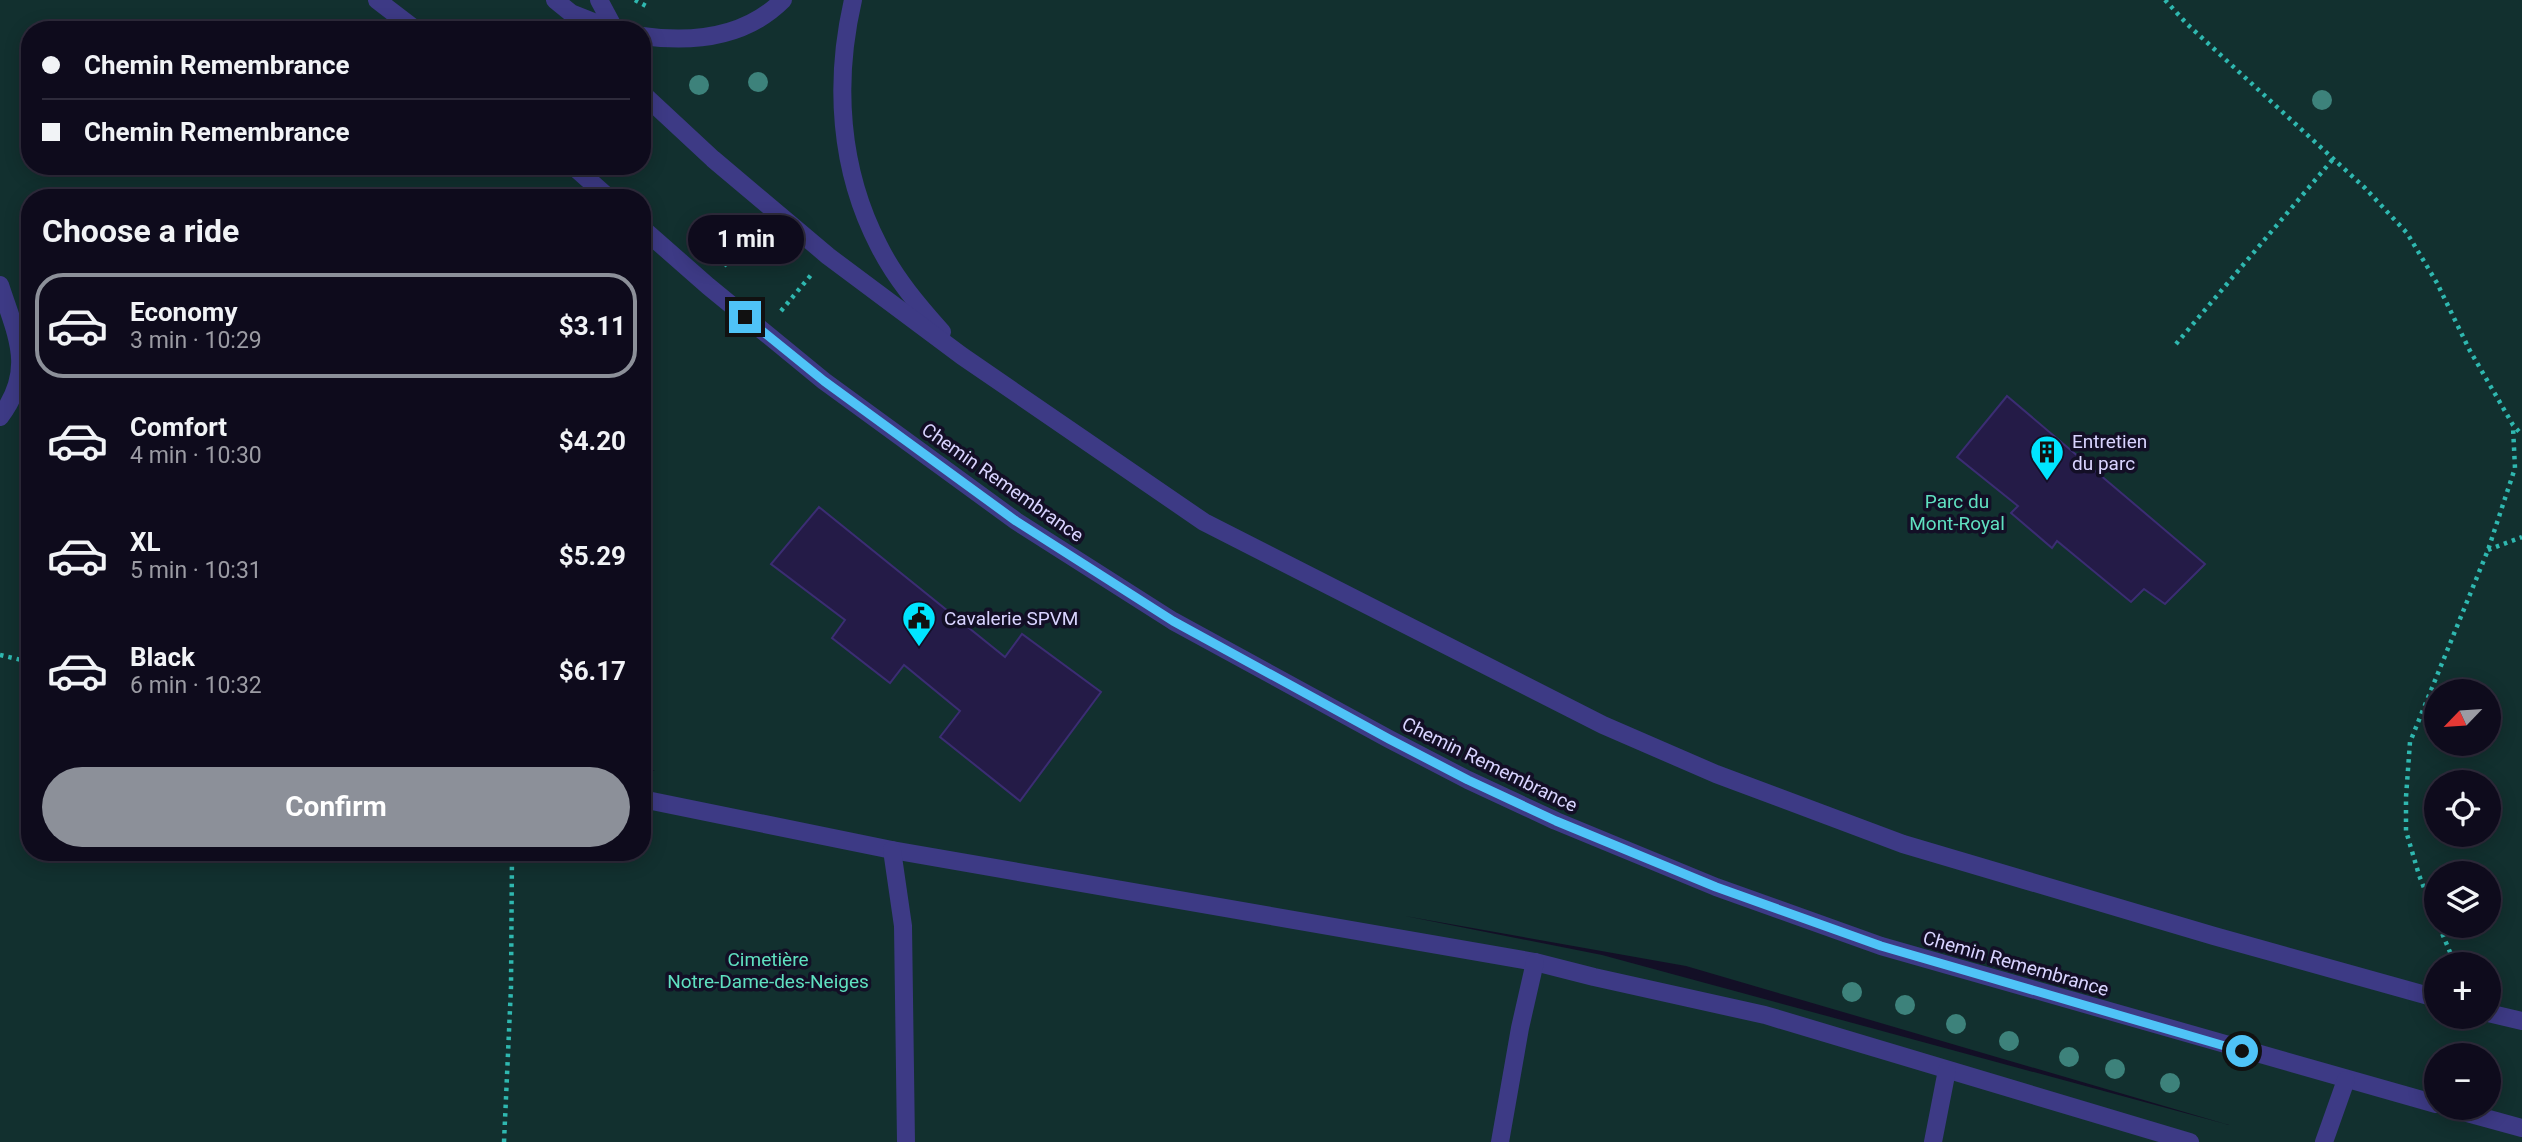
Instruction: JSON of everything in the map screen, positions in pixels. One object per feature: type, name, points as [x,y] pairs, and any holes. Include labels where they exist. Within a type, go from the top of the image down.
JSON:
[{"type":"street","points":[[377,0],[404,21]]},
{"type":"street","points":[[555,0],[571,13],[592,21]]},
{"type":"street","points":[[598,0],[610,21]]},
{"type":"street","points":[[651,37],[684,40],[718,36],[755,22],[783,0]]},
{"type":"street","points":[[853,0],[842,72],[842,110],[846,150],[858,193],[878,245],[906,291],[962,356]]},
{"type":"street","points":[[651,101],[828,256],[962,356],[1204,522],[1616,731],[1717,774],[1903,844],[2424,995]]},
{"type":"street","points":[[583,175],[598,189]]},
{"type":"street","name":"Chemin Remembrance","points":[[651,236],[824,381],[1016,521],[1173,621],[1468,780],[1556,821],[1716,887],[1881,946],[2424,1101]]},
{"type":"street","points":[[0,285],[20,349],[21,367],[15,389],[0,417]]},
{"type":"street","points":[[651,801],[892,850],[1535,962],[1765,1014],[2190,1142]]},
{"type":"street","points":[[892,850],[903,926],[906,1142]]},
{"type":"street","points":[[1500,1142],[1520,1028],[1535,962]]},
{"type":"street","points":[[2501,1016],[2522,1021]]},
{"type":"street","points":[[1933,1142],[1947,1070]]},
{"type":"street","points":[[2323,1142],[2346,1080]]},
{"type":"street","points":[[2493,1120],[2522,1128]]},
{"type":"path","points":[[2165,0],[2187,24],[2365,188],[2407,233],[2437,283],[2469,349],[2513,425],[2522,435]]},
{"type":"path","points":[[2176,344],[2333,159]]},
{"type":"path","points":[[708,286],[770,208]]},
{"type":"path","points":[[764,332],[828,256]]},
{"type":"path","points":[[2424,890],[2406,831],[2410,742],[2488,550],[2515,468],[2513,425]]},
{"type":"path","points":[[2488,550],[2522,537]]},
{"type":"path","points":[[0,655],[21,660]]},
{"type":"path","points":[[503,1142],[511,987],[512,861]]},
{"type":"green space","name":"Parc du Mont-Royal","points":[[0,0],[2522,0],[2522,1142],[0,1142]],"holes":[[[1405,916],[1686,966],[2229,1125],[1602,955]]]},
{"type":"building","name":"Entretien du parc","points":[[2007,396],[2205,564],[2165,604],[2144,589],[2131,602],[2057,541],[2052,548],[2011,513],[2018,506],[1957,457]]},
{"type":"building","name":"Cavalerie SPVM","points":[[819,507],[1005,657],[1022,634],[1101,692],[1020,801],[940,737],[960,711],[904,665],[890,683],[832,638],[845,620],[771,564]]},
{"type":"place","name":"Entretien du parc","points":[[2047,482]]},
{"type":"place","name":"Cavalerie SPVM","points":[[919,648]]},
{"type":"route","points":[[745,317],[824,381],[1016,521],[1173,621],[1468,780],[1556,821],[1716,887],[1881,946],[2242,1051]]},
{"type":"park label","name":"Cimetière Notre-Dame-des-Neiges","points":[[768,970]]}]
